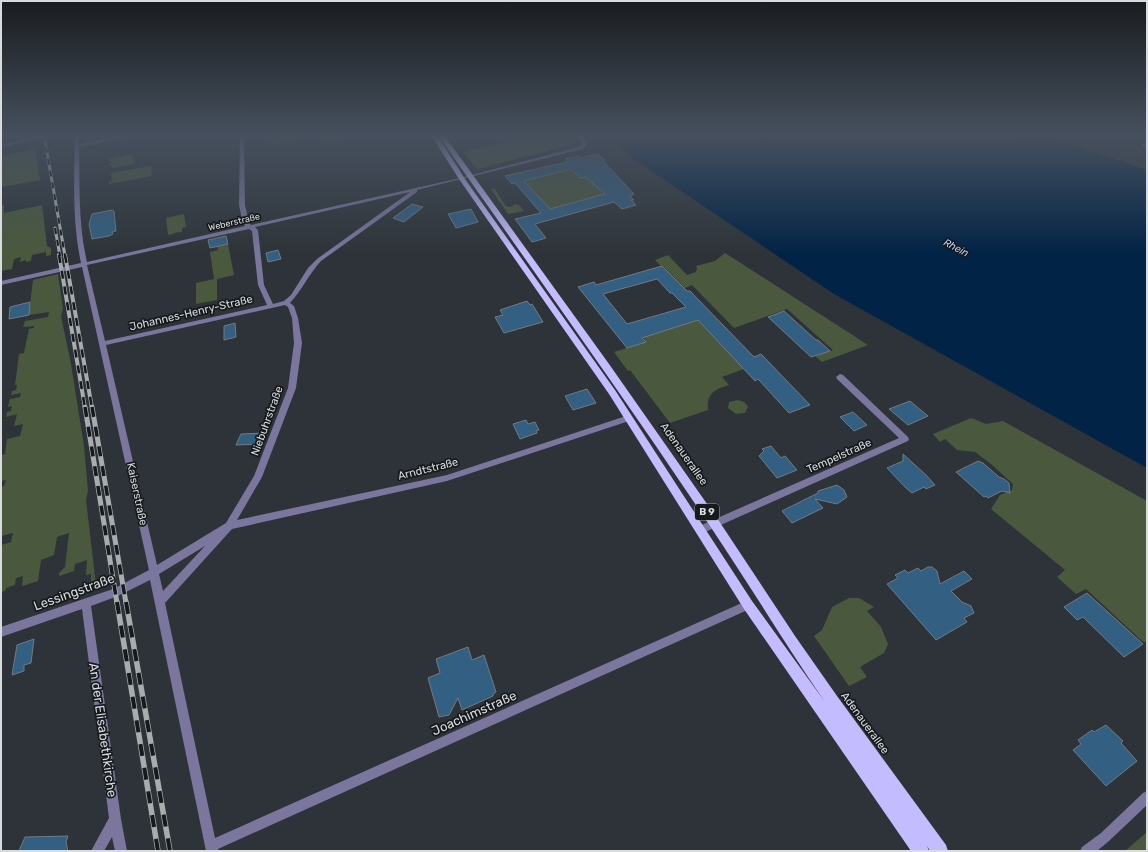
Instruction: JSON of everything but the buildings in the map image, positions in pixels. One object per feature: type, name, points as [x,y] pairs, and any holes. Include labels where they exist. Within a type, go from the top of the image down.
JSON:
[{"type":"main road","name":"Adenauerallee","points":[[464,175],[606,366],[715,524],[824,689],[940,851]]},
{"type":"main road","name":"Adenauerallee","points":[[464,175],[629,418],[748,605],[921,851]]},
{"type":"street","name":"Kaiserstraße","points":[[77,175],[78,229],[85,267],[154,572],[211,849]]},
{"type":"street","points":[[242,175],[242,205],[246,224],[255,230],[261,285],[270,305]]},
{"type":"street","name":"Weberstraße","points":[[1,285],[85,267],[250,227],[478,175]]},
{"type":"street","points":[[286,303],[293,296],[310,269],[319,260],[418,189]]},
{"type":"street","name":"Johannes-Henry-Straße","points":[[102,347],[254,311],[270,305],[286,303]]},
{"type":"street","name":"Niebuhrstraße","points":[[160,601],[229,526],[258,477],[275,436],[292,388],[298,343],[295,318],[290,306],[286,303]]},
{"type":"street","name":"Tempelstraße","points":[[700,530],[905,439],[840,377]]},
{"type":"street","name":"Arndtstraße","points":[[229,526],[447,478],[629,418]]},
{"type":"street","name":"Niebuhrstraße","points":[[154,572],[229,526]]},
{"type":"street","name":"Lessingstraße","points":[[1,632],[115,593],[154,572]]},
{"type":"street","name":"An der Elisabethkirche","points":[[86,604],[115,819],[121,851]]},
{"type":"street","name":"Joachimstraße","points":[[211,849],[748,605]]},
{"type":"street","points":[[1086,851],[1105,837],[1147,797]]},
{"type":"street","points":[[97,851],[115,819]]},
{"type":"green space","points":[[1,175],[39,175],[40,180],[1,187]]},
{"type":"green space","points":[[111,175],[152,175],[152,176],[109,184],[109,182],[114,181],[112,180]]},
{"type":"green space","points":[[548,175],[578,175],[580,178],[585,177],[605,194],[550,209],[524,181]]},
{"type":"green space","points":[[494,188],[506,206],[511,207],[515,204],[520,206],[524,211],[508,214],[491,189]]},
{"type":"green space","points":[[1,205],[4,205],[4,213],[42,205],[47,246],[51,248],[51,255],[46,256],[46,252],[32,255],[31,261],[26,262],[26,260],[20,262],[21,257],[14,259],[12,269],[1,271]]},
{"type":"green space","points":[[184,214],[186,227],[182,228],[182,232],[168,235],[166,218]]},
{"type":"green space","points":[[228,244],[234,275],[217,279],[217,300],[196,304],[196,283],[214,279],[210,252],[218,250],[217,245]]},
{"type":"green space","points":[[725,253],[868,345],[822,362],[815,356],[833,350],[787,309],[734,328],[692,285],[685,288],[655,260],[668,255],[687,275],[696,272],[696,266],[715,261]]},
{"type":"green space","points":[[58,274],[63,309],[61,316],[71,364],[84,446],[88,491],[86,500],[96,585],[91,586],[91,574],[86,575],[87,560],[75,564],[74,571],[59,576],[59,573],[65,567],[69,533],[57,537],[54,555],[41,560],[38,581],[22,586],[23,576],[16,578],[15,585],[6,588],[5,591],[1,592],[1,545],[11,542],[13,533],[1,536],[1,487],[4,486],[6,480],[1,481],[1,455],[5,454],[7,439],[20,436],[23,424],[14,426],[17,414],[6,417],[7,412],[11,411],[12,406],[8,407],[10,399],[20,397],[21,393],[11,395],[12,391],[16,390],[17,385],[15,385],[19,354],[24,353],[29,329],[34,328],[34,326],[23,327],[25,321],[48,317],[49,312],[29,315],[28,306],[30,305],[33,280]]},
{"type":"green space","points":[[698,320],[744,369],[722,377],[729,385],[712,393],[708,400],[708,410],[670,423],[630,370],[628,371],[614,352],[646,342],[643,337]]},
{"type":"green space","points":[[738,400],[744,402],[748,406],[745,413],[736,414],[728,408],[729,402]]},
{"type":"green space","points":[[971,418],[986,424],[1003,421],[1147,501],[1147,643],[1142,641],[1086,589],[1076,594],[1057,577],[1065,570],[991,509],[1000,495],[1012,490],[1013,484],[975,452],[957,450],[945,439],[940,442],[933,434]]},
{"type":"green space","points":[[849,598],[859,598],[874,607],[867,611],[881,627],[888,644],[884,653],[860,667],[867,677],[849,686],[814,636],[822,630],[832,607]]},
{"type":"green space","points":[[1147,832],[1147,851],[1125,851]]},
{"type":"water","name":"Rhein","points":[[657,175],[1147,175],[1147,468],[834,294]]},
{"type":"railway","points":[[51,175],[65,256]]},
{"type":"railway","points":[[55,228],[60,256]]},
{"type":"railway","points":[[59,255],[85,408]]},
{"type":"railway","points":[[65,255],[92,408]]},
{"type":"railway","points":[[85,407],[117,603]]},
{"type":"railway","points":[[92,407],[126,603]]},
{"type":"railway","points":[[117,602],[158,851]]},
{"type":"railway","points":[[126,602],[170,851]]}]
